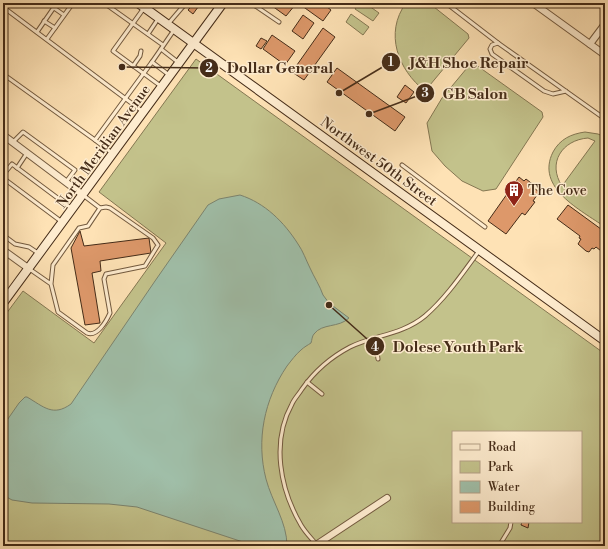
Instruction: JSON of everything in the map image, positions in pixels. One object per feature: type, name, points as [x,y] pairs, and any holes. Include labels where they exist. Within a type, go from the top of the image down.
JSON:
[{"type":"main road","name":"Northwest 50th Street","points":[[145,6],[158,18],[605,341]]},
{"type":"main road","name":"North Meridian Avenue","points":[[3,303],[220,6]]},
{"type":"street","points":[[533,3],[605,55]]},
{"type":"street","points":[[590,44],[605,24]]},
{"type":"street","points":[[3,136],[83,195]]},
{"type":"street","points":[[3,250],[28,268]]},
{"type":"street","points":[[316,545],[387,498]]},
{"type":"lane","points":[[36,32],[57,3]]},
{"type":"lane","points":[[47,39],[73,3]]},
{"type":"lane","points":[[104,3],[148,34],[151,39],[163,45]]},
{"type":"lane","points":[[95,140],[161,49],[171,27],[186,3]]},
{"type":"lane","points":[[210,3],[220,6]]},
{"type":"lane","points":[[251,3],[279,22]]},
{"type":"lane","points":[[446,3],[498,43],[605,119]]},
{"type":"lane","points":[[145,6],[113,51],[162,87]]},
{"type":"lane","points":[[3,7],[144,112]]},
{"type":"lane","points":[[54,8],[64,15]]},
{"type":"lane","points":[[148,34],[158,18]]},
{"type":"lane","points":[[44,21],[55,28]]},
{"type":"lane","points":[[498,43],[492,45],[490,50],[496,58],[544,91],[553,94],[566,91]]},
{"type":"lane","points":[[161,49],[179,62]]},
{"type":"lane","points":[[133,66],[142,52]]},
{"type":"lane","points":[[163,57],[166,53]]},
{"type":"lane","points":[[152,62],[158,64],[170,75]]},
{"type":"lane","points":[[3,74],[113,154]]},
{"type":"lane","points":[[13,143],[23,132],[75,170],[66,182]]},
{"type":"lane","points":[[17,168],[27,153]]},
{"type":"lane","points":[[63,222],[3,176],[12,164],[72,210]]},
{"type":"lane","points":[[402,165],[485,228]]},
{"type":"lane","points":[[83,195],[100,208]]},
{"type":"lane","points":[[100,208],[110,208],[157,242],[158,247],[147,265],[106,274],[104,279],[110,313],[94,334],[87,333],[58,312],[50,284],[54,265],[79,228],[88,226],[100,208]]},
{"type":"lane","points":[[3,235],[15,244],[29,247],[39,254]]},
{"type":"lane","points":[[316,545],[301,527],[289,503],[282,480],[280,452],[282,429],[292,404],[307,382],[330,360],[350,347],[395,333],[425,316],[448,292],[479,250]]},
{"type":"lane","points":[[28,268],[50,284]]},
{"type":"lane","points":[[375,338],[378,359]]},
{"type":"lane","points":[[307,382],[322,394]]},
{"type":"lane","points":[[499,546],[510,528],[511,523]]},
{"type":"green space","points":[[359,3],[365,3],[379,13],[373,21],[355,9]]},
{"type":"green space","points":[[406,3],[429,3],[468,34],[469,38],[425,91],[408,73],[401,62],[397,50],[395,38],[396,26],[399,15]]},
{"type":"green space","points":[[351,14],[369,27],[363,35],[346,22]]},
{"type":"green space","points":[[196,59],[605,354],[605,546],[3,546],[3,318],[23,291],[94,343],[166,243],[99,192]]},
{"type":"green space","points":[[472,62],[542,112],[543,117],[496,189],[483,191],[462,181],[445,166],[432,151],[427,123],[442,98]]},
{"type":"green space","points":[[585,132],[598,134],[605,137],[605,227],[563,197],[555,187],[550,177],[549,165],[556,147],[566,138]],"holes":[[[588,138],[595,141],[562,186],[556,169],[557,161],[564,148],[579,140]]]},
{"type":"water","points":[[240,195],[249,198],[266,208],[287,228],[301,250],[323,295],[329,303],[349,318],[340,323],[321,328],[314,334],[311,343],[303,348],[287,366],[279,379],[268,406],[262,435],[263,464],[266,479],[285,529],[287,546],[255,546],[137,507],[109,504],[32,503],[12,500],[3,495],[3,426],[19,403],[27,397],[44,407],[54,410],[65,408],[71,404],[208,205],[219,199]]},
{"type":"building","points":[[194,3],[201,3],[193,14],[188,10]]},
{"type":"building","points":[[268,3],[292,3],[295,5],[286,16]]},
{"type":"building","points":[[298,3],[322,3],[331,10],[323,21]]},
{"type":"building","points":[[303,15],[314,23],[303,39],[292,31]]},
{"type":"building","points":[[323,28],[335,37],[304,80],[292,72]]},
{"type":"building","points":[[272,35],[295,51],[285,65],[263,49]]},
{"type":"building","points":[[261,38],[267,41],[261,49],[256,46]]},
{"type":"building","points":[[337,68],[405,117],[395,131],[327,82]]},
{"type":"building","points":[[405,85],[414,92],[406,103],[397,97]]},
{"type":"building","name":"The Cove","points":[[519,177],[524,181],[526,179],[535,186],[534,188],[539,192],[533,201],[535,202],[525,215],[522,213],[506,234],[488,221]]},
{"type":"building","points":[[568,205],[605,232],[605,254],[596,247],[594,249],[592,248],[589,252],[586,251],[578,244],[581,239],[579,238],[580,236],[557,219]]},
{"type":"building","points":[[80,231],[84,246],[149,238],[151,253],[100,261],[101,271],[92,273],[100,323],[85,325],[71,248]]},
{"type":"building","points":[[522,523],[529,523],[528,528],[521,525]]},
{"type":"place","name":"Dollar General","points":[[122,67]]},
{"type":"place","name":"J&H Shoe Repair","points":[[339,93]]},
{"type":"place","name":"GB Salon","points":[[369,114]]},
{"type":"place","name":"The Cove","points":[[514,207]]},
{"type":"place","name":"Dolese Youth Park","points":[[329,305]]}]
